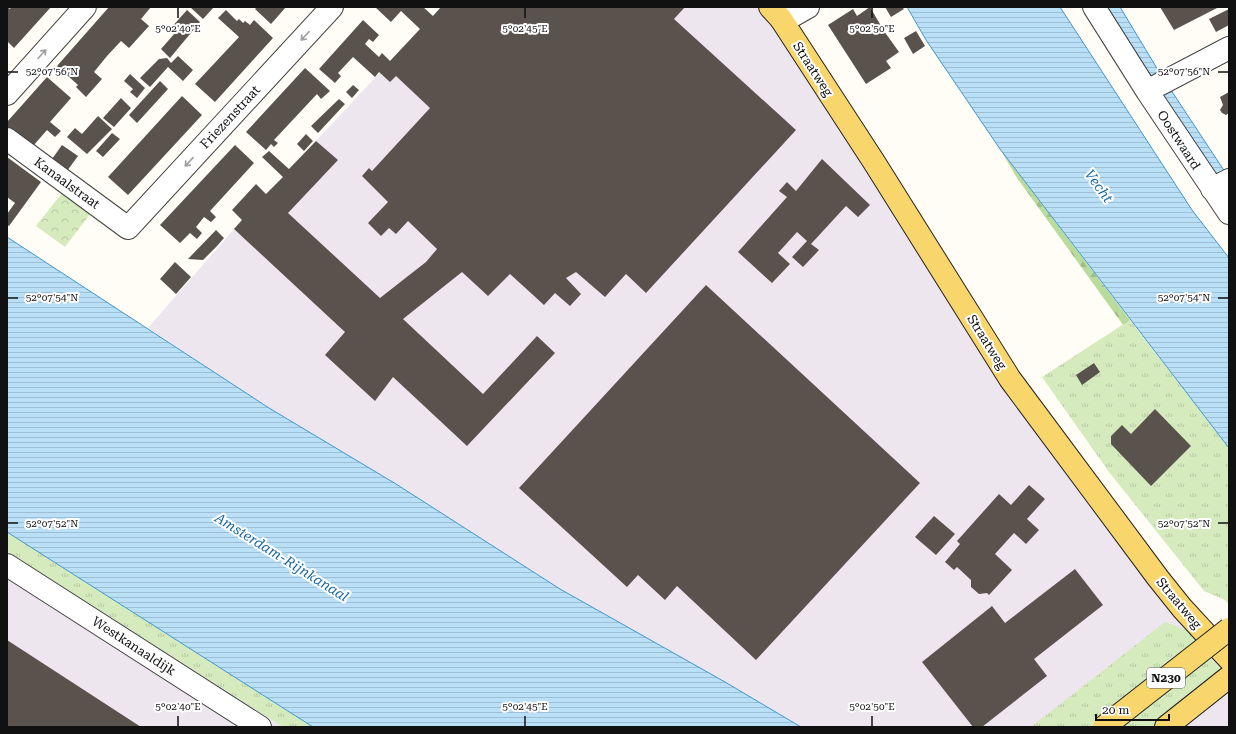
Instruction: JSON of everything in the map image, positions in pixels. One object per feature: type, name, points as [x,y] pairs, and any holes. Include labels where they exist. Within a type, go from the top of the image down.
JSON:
[{"type":"main road","name":"Straatweg","points":[[776,13],[870,156],[1010,379],[1158,578],[1182,608],[1229,660]]},
{"type":"main road","name":"N230","points":[[1104,727],[1229,629]]},
{"type":"main road","name":"N230","points":[[1166,727],[1229,677]]},
{"type":"street","points":[[7,94],[84,7]]},
{"type":"street","name":"Friezenstraat","points":[[128,228],[332,7]]},
{"type":"street","points":[[776,13],[794,15],[808,7]]},
{"type":"street","name":"Oostwaard","points":[[1094,7],[1150,89],[1220,185],[1229,214]]},
{"type":"street","points":[[1150,89],[1229,48]]},
{"type":"street","name":"Kanaalstraat","points":[[7,139],[128,228]]},
{"type":"street","name":"Westkanaaldijk","points":[[7,565],[260,727]]},
{"type":"shaded area","points":[[441,7],[768,7],[1013,375],[1229,666],[1229,727],[801,727],[725,682],[560,589],[396,484],[269,408],[148,328],[234,229]]},
{"type":"shaded area","points":[[7,551],[283,727],[7,727]]},
{"type":"green space","points":[[1000,149],[1130,320],[1123,325],[1017,178]]},
{"type":"green space","points":[[62,193],[91,213],[65,247],[36,226]]},
{"type":"green space","points":[[1130,320],[1229,448],[1229,605],[1225,600],[1204,591],[1109,472],[1042,377]]},
{"type":"green space","points":[[7,532],[313,727],[283,727],[7,551]]},
{"type":"green space","points":[[1165,622],[1187,630],[1229,678],[1180,727],[1031,727]]},
{"type":"water","name":"Vecht","points":[[907,7],[1060,7],[1192,210],[1229,258],[1229,448],[1000,149],[926,40]]},
{"type":"water","points":[[1106,7],[1120,7],[1161,75],[1229,178],[1229,197]]},
{"type":"water","name":"Amsterdam-Rijnkanaal","points":[[7,237],[269,408],[396,484],[560,589],[725,682],[801,727],[313,727],[7,532]]},
{"type":"building","points":[[7,7],[10,9],[11,7],[51,7],[14,48],[7,41]]},
{"type":"building","points":[[109,7],[151,7],[141,19],[149,26],[129,48],[121,41],[107,56],[94,72],[102,79],[86,97],[76,87],[78,85],[57,66]]},
{"type":"building","points":[[190,7],[214,7],[203,19]]},
{"type":"building","points":[[257,7],[286,7],[271,24],[255,9]]},
{"type":"building","points":[[375,7],[423,7],[433,16],[441,7],[685,7],[674,19],[796,130],[646,293],[626,274],[605,297],[576,272],[566,278],[581,294],[570,306],[555,293],[544,305],[510,274],[488,296],[462,272],[403,319],[483,394],[537,336],[555,353],[467,446],[393,377],[375,401],[325,355],[345,332],[234,229],[242,220],[232,210],[256,184],[266,194],[283,177],[262,157],[269,151],[289,169],[316,141],[338,160],[288,213],[380,298],[426,262],[437,249],[408,221],[396,234],[389,228],[381,236],[368,223],[388,202],[362,176],[369,168],[372,171],[430,108],[396,76],[390,82],[379,72],[375,77],[353,57],[338,73],[341,76],[335,83],[319,69],[363,20],[379,35],[373,42],[369,39],[365,44],[379,57],[382,53],[390,61],[420,29],[401,11],[391,22]]},
{"type":"building","points":[[870,7],[884,31],[899,52],[886,61],[891,68],[866,84],[828,25],[853,9],[857,16]]},
{"type":"building","points":[[885,7],[902,7],[904,9],[891,17]]},
{"type":"building","points":[[1160,7],[1219,7],[1174,30]]},
{"type":"building","points":[[1229,9],[1229,25],[1216,32],[1209,19]]},
{"type":"building","points":[[187,10],[200,22],[170,58],[161,49],[175,33],[170,29]]},
{"type":"building","points":[[226,10],[237,21],[239,19],[243,23],[245,21],[250,25],[254,20],[273,38],[215,102],[195,84],[239,37],[218,18]]},
{"type":"building","points":[[916,31],[925,46],[913,54],[904,38]]},
{"type":"building","points":[[178,56],[193,70],[183,81],[168,67],[150,87],[140,78],[159,59],[167,58],[171,63]]},
{"type":"building","points":[[305,68],[330,91],[321,99],[317,94],[274,140],[278,143],[274,147],[271,144],[266,150],[246,132]]},
{"type":"building","points":[[130,74],[145,88],[137,98],[130,92],[133,89],[124,81]]},
{"type":"building","points":[[47,77],[71,98],[50,122],[61,131],[55,137],[47,130],[33,146],[7,127],[7,122]]},
{"type":"building","points":[[160,81],[168,89],[137,123],[129,115]]},
{"type":"building","points":[[353,85],[359,90],[352,98],[346,92]]},
{"type":"building","points":[[1229,92],[1229,113],[1226,115],[1220,110],[1223,105],[1220,97]]},
{"type":"building","points":[[182,96],[202,115],[128,195],[108,177]]},
{"type":"building","points":[[121,98],[131,108],[114,127],[103,118]]},
{"type":"building","points":[[339,99],[345,104],[318,133],[311,126]]},
{"type":"building","points":[[98,116],[112,129],[87,154],[67,137],[75,128],[82,134]]},
{"type":"building","points":[[112,133],[120,139],[103,157],[96,151]]},
{"type":"building","points":[[306,134],[313,141],[304,151],[297,144]]},
{"type":"building","points":[[62,145],[78,156],[67,171],[52,159]]},
{"type":"building","points":[[235,145],[254,163],[210,211],[216,217],[211,222],[204,217],[196,227],[202,233],[197,239],[190,233],[180,243],[160,225]]},
{"type":"building","points":[[7,157],[41,182],[9,226],[7,225],[7,214],[15,203],[7,197]]},
{"type":"building","points":[[822,159],[870,205],[858,217],[846,206],[811,244],[819,250],[803,267],[792,257],[807,241],[797,232],[778,253],[790,264],[772,283],[738,252],[787,197],[779,191],[787,182],[796,191]]},
{"type":"building","points":[[216,230],[224,238],[217,246],[203,260],[188,259]]},
{"type":"building","points":[[175,262],[191,277],[176,294],[160,279]]},
{"type":"building","points":[[706,285],[920,483],[756,660],[677,586],[665,600],[638,575],[627,587],[519,488]]},
{"type":"building","points":[[1094,363],[1100,372],[1082,385],[1076,375]]},
{"type":"building","points":[[1155,409],[1191,446],[1151,486],[1111,444],[1111,436],[1122,425],[1131,434]]},
{"type":"building","points":[[1029,485],[1045,499],[1027,519],[1039,530],[1026,544],[1014,533],[995,554],[1012,570],[989,595],[987,593],[979,594],[971,587],[971,580],[957,567],[954,570],[945,562],[960,544],[957,541],[999,494],[1011,505]]},
{"type":"building","points":[[934,516],[955,534],[936,555],[915,537]]},
{"type":"building","points":[[1075,569],[1103,605],[1034,659],[1047,676],[982,727],[973,727],[922,662],[992,606],[1005,623]]},
{"type":"building","points":[[7,640],[141,727],[7,727]]}]
